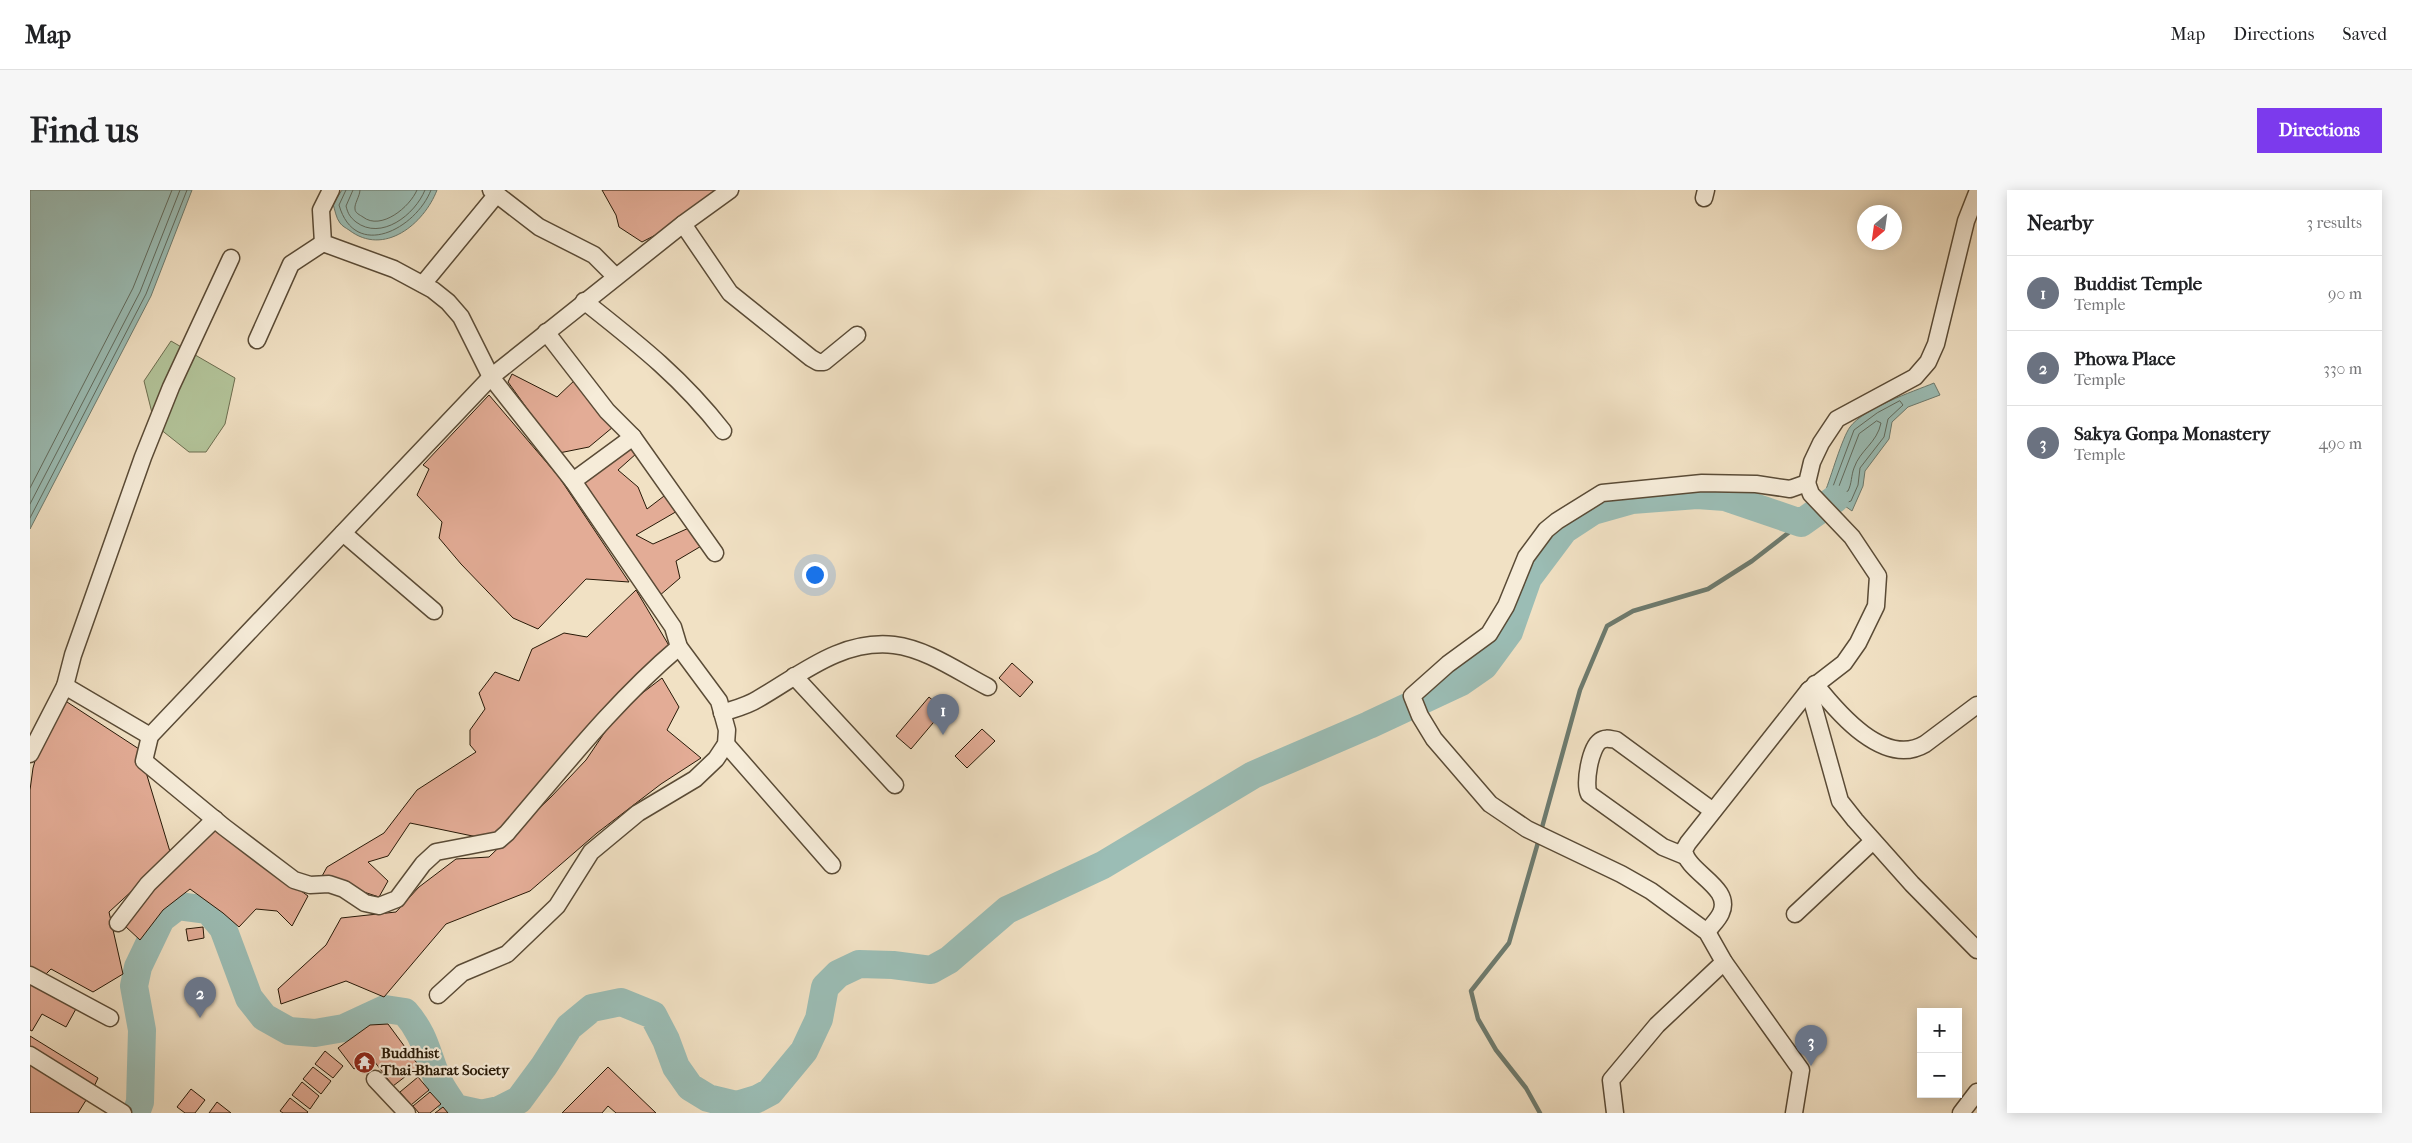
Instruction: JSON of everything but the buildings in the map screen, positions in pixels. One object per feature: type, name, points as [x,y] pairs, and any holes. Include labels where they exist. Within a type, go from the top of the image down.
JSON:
[{"type":"street","points":[[323,243],[321,210],[331,190]]},
{"type":"street","points":[[679,647],[644,677],[612,710],[499,840],[436,852],[423,864],[397,898],[379,906],[365,903],[344,889],[329,884],[310,884],[294,880],[214,819],[144,761],[150,736],[491,377],[584,301],[730,190]]},
{"type":"street","points":[[423,284],[494,192],[539,227],[594,255],[616,277]]},
{"type":"street","points":[[1685,856],[1684,850],[1688,842],[1812,687],[1844,663],[1858,643],[1876,606],[1878,576],[1852,537],[1811,494],[1807,483],[1812,462],[1821,442],[1837,419],[1915,377],[1928,362],[1936,344],[1966,221],[1977,193]]},
{"type":"street","points":[[683,224],[730,293],[811,358],[818,362],[824,362],[857,335]]},
{"type":"street","points":[[323,243],[394,268],[423,284],[448,302],[461,317],[491,377],[574,481],[673,626],[679,647],[719,701],[727,730],[726,744],[716,759],[695,779],[638,813],[591,852],[557,906],[507,954],[462,973],[438,995]]},
{"type":"street","points":[[256,340],[292,264],[323,243]]},
{"type":"street","points":[[30,754],[66,686],[73,655],[143,457],[182,361],[232,258]]},
{"type":"street","points":[[584,301],[658,360],[698,399],[723,431]]},
{"type":"street","points":[[546,332],[602,404],[633,437],[714,553]]},
{"type":"street","points":[[574,481],[633,437]]},
{"type":"street","points":[[1794,1113],[1801,1070],[1724,962],[1707,932],[1651,891],[1555,841],[1526,829],[1484,799],[1434,739],[1420,716],[1412,696],[1441,670],[1489,634],[1506,606],[1526,557],[1546,530],[1602,493],[1702,483],[1748,484],[1790,490],[1807,483]]},
{"type":"street","points":[[343,533],[434,610]]},
{"type":"street","points":[[722,713],[756,700],[820,660],[872,646],[894,646],[925,654],[988,687]]},
{"type":"street","points":[[794,676],[896,785]]},
{"type":"street","points":[[66,686],[150,736]]},
{"type":"street","points":[[1812,687],[1849,724],[1886,746],[1900,751],[1917,749],[1977,705]]},
{"type":"street","points":[[1812,687],[1840,801],[1873,841],[1977,950]]},
{"type":"street","points":[[1707,932],[1721,914],[1723,905],[1721,896],[1685,856],[1664,847],[1589,794],[1586,782],[1594,748],[1600,741],[1607,738],[1616,740],[1713,811]]},
{"type":"street","points":[[726,744],[832,865]]},
{"type":"street","points":[[118,923],[148,884],[214,819]]},
{"type":"street","points":[[1795,914],[1873,841]]},
{"type":"street","points":[[1615,1113],[1612,1080],[1656,1025],[1724,962]]},
{"type":"street","points":[[30,975],[110,1018]]},
{"type":"street","points":[[30,1056],[123,1113]]},
{"type":"street","points":[[375,1079],[406,1113]]},
{"type":"street","points":[[1961,1113],[1977,1092]]},
{"type":"green space","points":[[171,341],[235,378],[225,424],[206,452],[189,452],[155,425],[144,381]]},
{"type":"water","points":[[30,190],[192,190],[151,296],[30,529]]},
{"type":"water","points":[[342,190],[437,190],[431,203],[413,225],[389,238],[376,240],[362,237],[341,224],[333,204]]},
{"type":"water","points":[[1934,383],[1940,395],[1908,407],[1892,422],[1889,439],[1865,471],[1863,486],[1852,511],[1825,492],[1844,440],[1850,427],[1857,420],[1889,401]]},
{"type":"waterway","points":[[485,1113],[499,1110],[519,1100],[569,1027],[592,1008],[621,1002],[653,1015],[666,1040],[676,1067],[690,1087],[708,1098],[737,1105],[757,1099],[770,1092],[804,1051],[819,1019],[825,987],[838,974],[859,964],[893,965],[931,970],[949,960],[1007,910],[1103,865],[1253,775],[1369,725],[1461,682],[1484,666],[1509,632],[1528,578],[1564,530],[1593,511],[1632,500],[1697,495],[1725,497],[1801,523],[1835,499]]},
{"type":"waterway","points":[[1541,831],[1580,690],[1607,626],[1633,611],[1708,589],[1752,561],[1801,523]]},
{"type":"waterway","points":[[1539,839],[1509,943],[1471,991],[1478,1019],[1496,1050],[1526,1088],[1540,1113]]},
{"type":"waterway","points":[[136,1113],[140,1102],[142,1030],[134,986],[138,967],[161,919],[178,906],[208,910],[223,928],[249,998],[264,1017],[289,1031],[315,1033],[344,1028],[385,1009],[405,1012],[417,1028],[439,1082],[455,1108],[478,1113]]},
{"type":"place","name":"Buddist Temple","points":[[943,735]]},
{"type":"place","name":"Phowa Place","points":[[200,1018]]},
{"type":"place","name":"Buddhist Thai-Bharat Society","points":[[365,1062]]},
{"type":"place","name":"Sakya Gonpa Monastery","points":[[1811,1066]]}]
